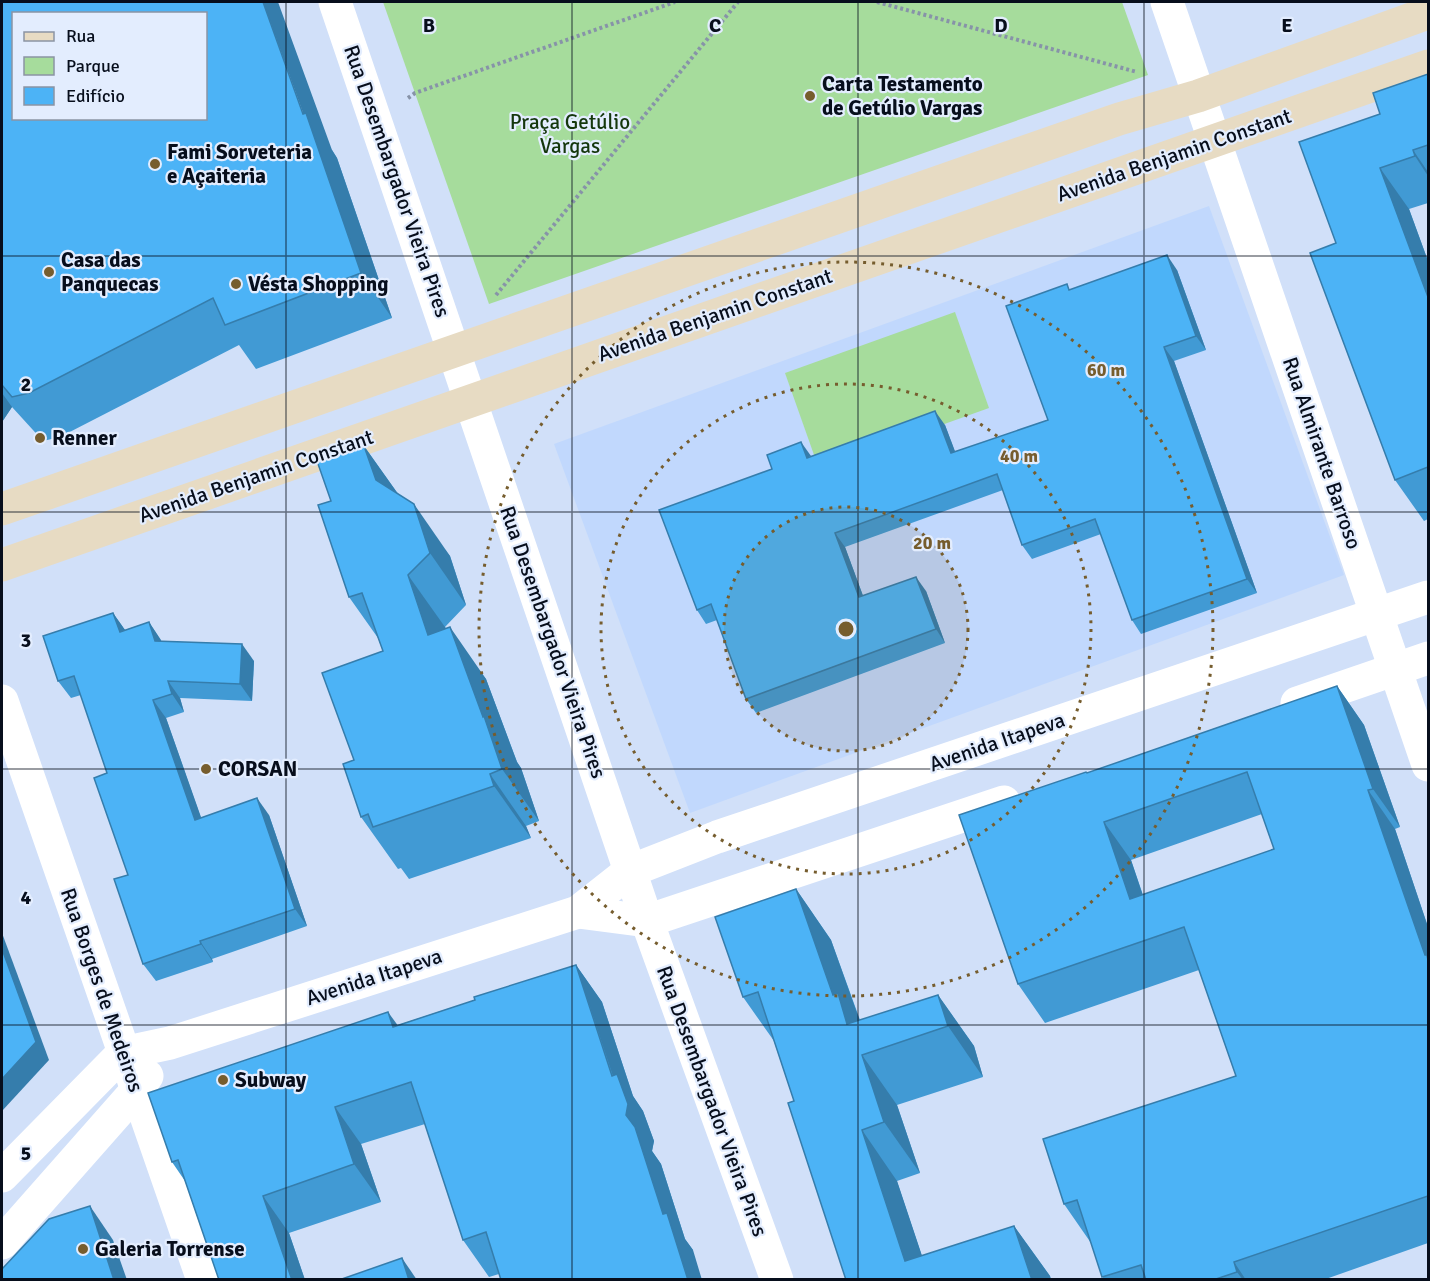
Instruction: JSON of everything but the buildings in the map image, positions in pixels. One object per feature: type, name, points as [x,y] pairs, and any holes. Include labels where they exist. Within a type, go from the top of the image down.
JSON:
[{"type":"main road","points":[[2,509],[1119,119],[1198,96],[1428,13]]},
{"type":"main road","name":"Avenida Benjamin Constant","points":[[2,565],[1428,66]]},
{"type":"main road","points":[[839,216],[858,265]]},
{"type":"street","name":"Rua Desembargador Vieira Pires","points":[[335,2],[647,921],[777,1280]]},
{"type":"street","name":"Rua Almirante Barroso","points":[[1167,2],[1428,765]]},
{"type":"street","name":"Avenida Itapeva","points":[[123,1053],[170,1043],[578,912],[630,871],[717,837],[1428,597]]},
{"type":"street","points":[[1274,710],[1428,658]]},
{"type":"street","name":"Rua Borges de Medeiros","points":[[2,701],[203,1280]]},
{"type":"street","name":"Avenida Itapeva","points":[[578,912],[647,921],[1028,794]]},
{"type":"street","points":[[2,1243],[136,1090],[170,1043]]},
{"type":"street","points":[[2,1176],[123,1053]]},
{"type":"path","points":[[376,121],[415,93],[675,2]]},
{"type":"path","points":[[489,304],[738,2]]},
{"type":"path","points":[[877,2],[1148,75],[1198,96]]},
{"type":"shaded area","points":[[1209,206],[1344,575],[690,813],[554,444]]},
{"type":"green space","name":"Praça Getúlio Vargas","points":[[383,2],[1122,2],[1148,75],[489,304]]},
{"type":"green space","points":[[955,312],[989,408],[819,469],[785,373]]},
{"type":"place","name":"Carta Testamento de Getúlio Vargas","points":[[810,96]]},
{"type":"place","name":"Fami Sorveteria e Açaiteria","points":[[155,164]]},
{"type":"place","name":"Casa das Panquecas","points":[[49,272]]},
{"type":"place","name":"Vésta Shopping","points":[[236,284]]},
{"type":"place","name":"Renner","points":[[40,438]]},
{"type":"place","name":"CORSAN","points":[[206,769]]},
{"type":"place","name":"Subway","points":[[223,1080]]},
{"type":"place","name":"Galeria Torrense","points":[[83,1249]]}]
